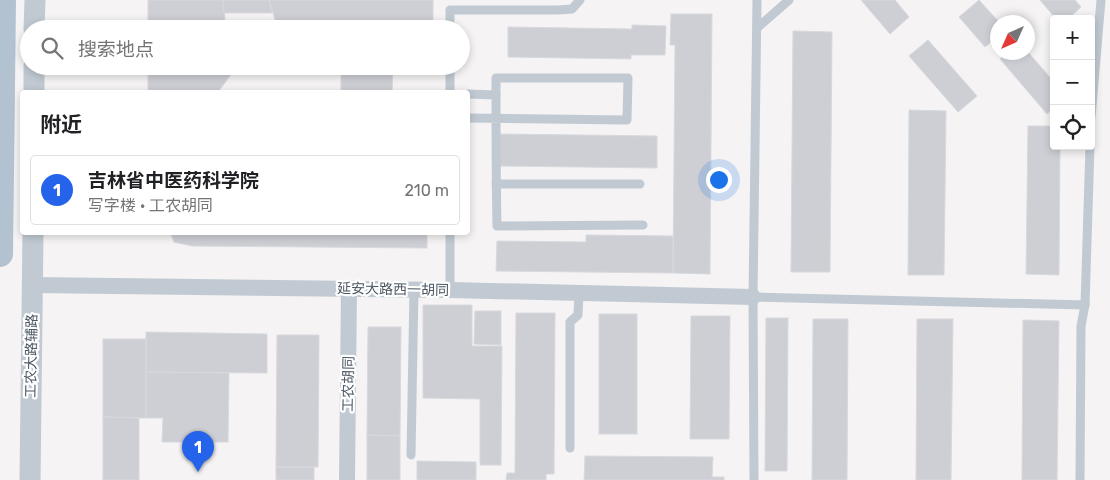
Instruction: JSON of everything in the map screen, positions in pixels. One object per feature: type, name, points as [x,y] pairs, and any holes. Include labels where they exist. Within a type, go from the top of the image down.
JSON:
[{"type":"main road","points":[[0,254],[3,0]]},
{"type":"street","points":[[34,0],[34,20]]},
{"type":"street","points":[[34,75],[34,90]]},
{"type":"street","name":"工农大路辅路","points":[[30,480],[32,235]]},
{"type":"street","name":"延安大路西一胡同","points":[[32,285],[349,288],[753,297]]},
{"type":"street","name":"工农胡同","points":[[346,480],[349,288]]},
{"type":"lane","points":[[450,20],[450,10],[565,10],[572,9],[580,0]]},
{"type":"lane","points":[[754,480],[753,297],[757,0]]},
{"type":"lane","points":[[757,28],[789,0]]},
{"type":"lane","points":[[1092,105],[1101,0]]},
{"type":"lane","points":[[450,75],[450,90]]},
{"type":"lane","points":[[470,118],[496,119],[627,120],[628,78],[496,78],[496,95],[496,119],[496,184],[497,226],[643,225]]},
{"type":"lane","points":[[470,94],[496,95]]},
{"type":"lane","points":[[1080,480],[1081,326],[1085,306],[1090,150]]},
{"type":"lane","points":[[496,184],[640,184]]},
{"type":"lane","points":[[450,235],[450,290]]},
{"type":"lane","points":[[411,455],[414,290]]},
{"type":"lane","points":[[570,448],[570,322],[578,315],[579,293]]},
{"type":"lane","points":[[753,297],[1085,306]]},
{"type":"building","points":[[148,0],[223,0],[225,20],[148,20]]},
{"type":"building","points":[[223,0],[269,0],[273,13],[224,13]]},
{"type":"building","points":[[269,0],[433,0],[433,20],[275,20]]},
{"type":"building","points":[[861,0],[895,0],[909,17],[890,34]]},
{"type":"building","points":[[979,0],[993,15],[990,15],[990,43],[985,47],[959,17]]},
{"type":"building","points":[[1040,0],[1075,0],[1081,7],[1072,15],[1053,15]]},
{"type":"building","points":[[671,14],[712,14],[710,274],[673,273],[675,45],[670,45]]},
{"type":"building","points":[[632,25],[666,26],[665,55],[631,55],[631,59],[508,57],[508,27],[632,29]]},
{"type":"building","points":[[793,31],[832,32],[830,272],[791,272]]},
{"type":"building","points":[[928,40],[977,96],[958,112],[909,56]]},
{"type":"building","points":[[1001,60],[1035,60],[1050,77],[1050,111],[1047,114]]},
{"type":"building","points":[[148,75],[231,75],[219,90],[148,90]]},
{"type":"building","points":[[341,75],[393,75],[392,90],[341,90]]},
{"type":"building","points":[[909,110],[946,111],[944,275],[908,275]]},
{"type":"building","points":[[1028,126],[1050,126],[1050,150],[1060,150],[1059,275],[1026,274]]},
{"type":"building","points":[[500,134],[657,136],[657,168],[500,166]]},
{"type":"building","points":[[171,235],[427,235],[427,248],[192,246],[174,242]]},
{"type":"building","points":[[586,235],[673,236],[673,273],[496,271],[497,241],[586,242]]},
{"type":"building","points":[[423,305],[472,305],[472,346],[502,346],[501,465],[480,465],[480,399],[423,398]]},
{"type":"building","points":[[475,311],[501,311],[501,345],[474,344]]},
{"type":"building","points":[[516,313],[555,313],[554,474],[546,474],[546,480],[506,480],[507,473],[515,473]]},
{"type":"building","points":[[599,314],[637,314],[637,434],[599,434]]},
{"type":"building","points":[[691,316],[730,316],[729,439],[690,439]]},
{"type":"building","points":[[766,318],[788,318],[787,471],[765,471]]},
{"type":"building","points":[[813,319],[848,319],[847,480],[812,480]]},
{"type":"building","points":[[917,319],[953,319],[951,480],[916,480]]},
{"type":"building","points":[[1023,320],[1059,321],[1057,480],[1022,480]]},
{"type":"building","points":[[368,327],[401,327],[400,436],[367,435]]},
{"type":"building","points":[[146,332],[267,334],[267,373],[146,372]]},
{"type":"building","points":[[277,335],[319,335],[318,467],[276,467]]},
{"type":"building","points":[[103,339],[146,339],[146,418],[103,417]]},
{"type":"building","points":[[146,372],[229,373],[228,442],[162,442],[163,418],[146,418]]},
{"type":"building","points":[[103,417],[139,418],[139,480],[103,480]]},
{"type":"building","points":[[367,435],[400,436],[400,480],[367,480]]},
{"type":"building","points":[[585,456],[713,457],[712,477],[724,477],[724,480],[584,480]]},
{"type":"building","points":[[417,461],[476,462],[476,480],[417,480]]},
{"type":"building","points":[[276,467],[314,467],[314,480],[276,480]]},
{"type":"place","name":"吉林省中医药科学院","points":[[198,472]]}]
